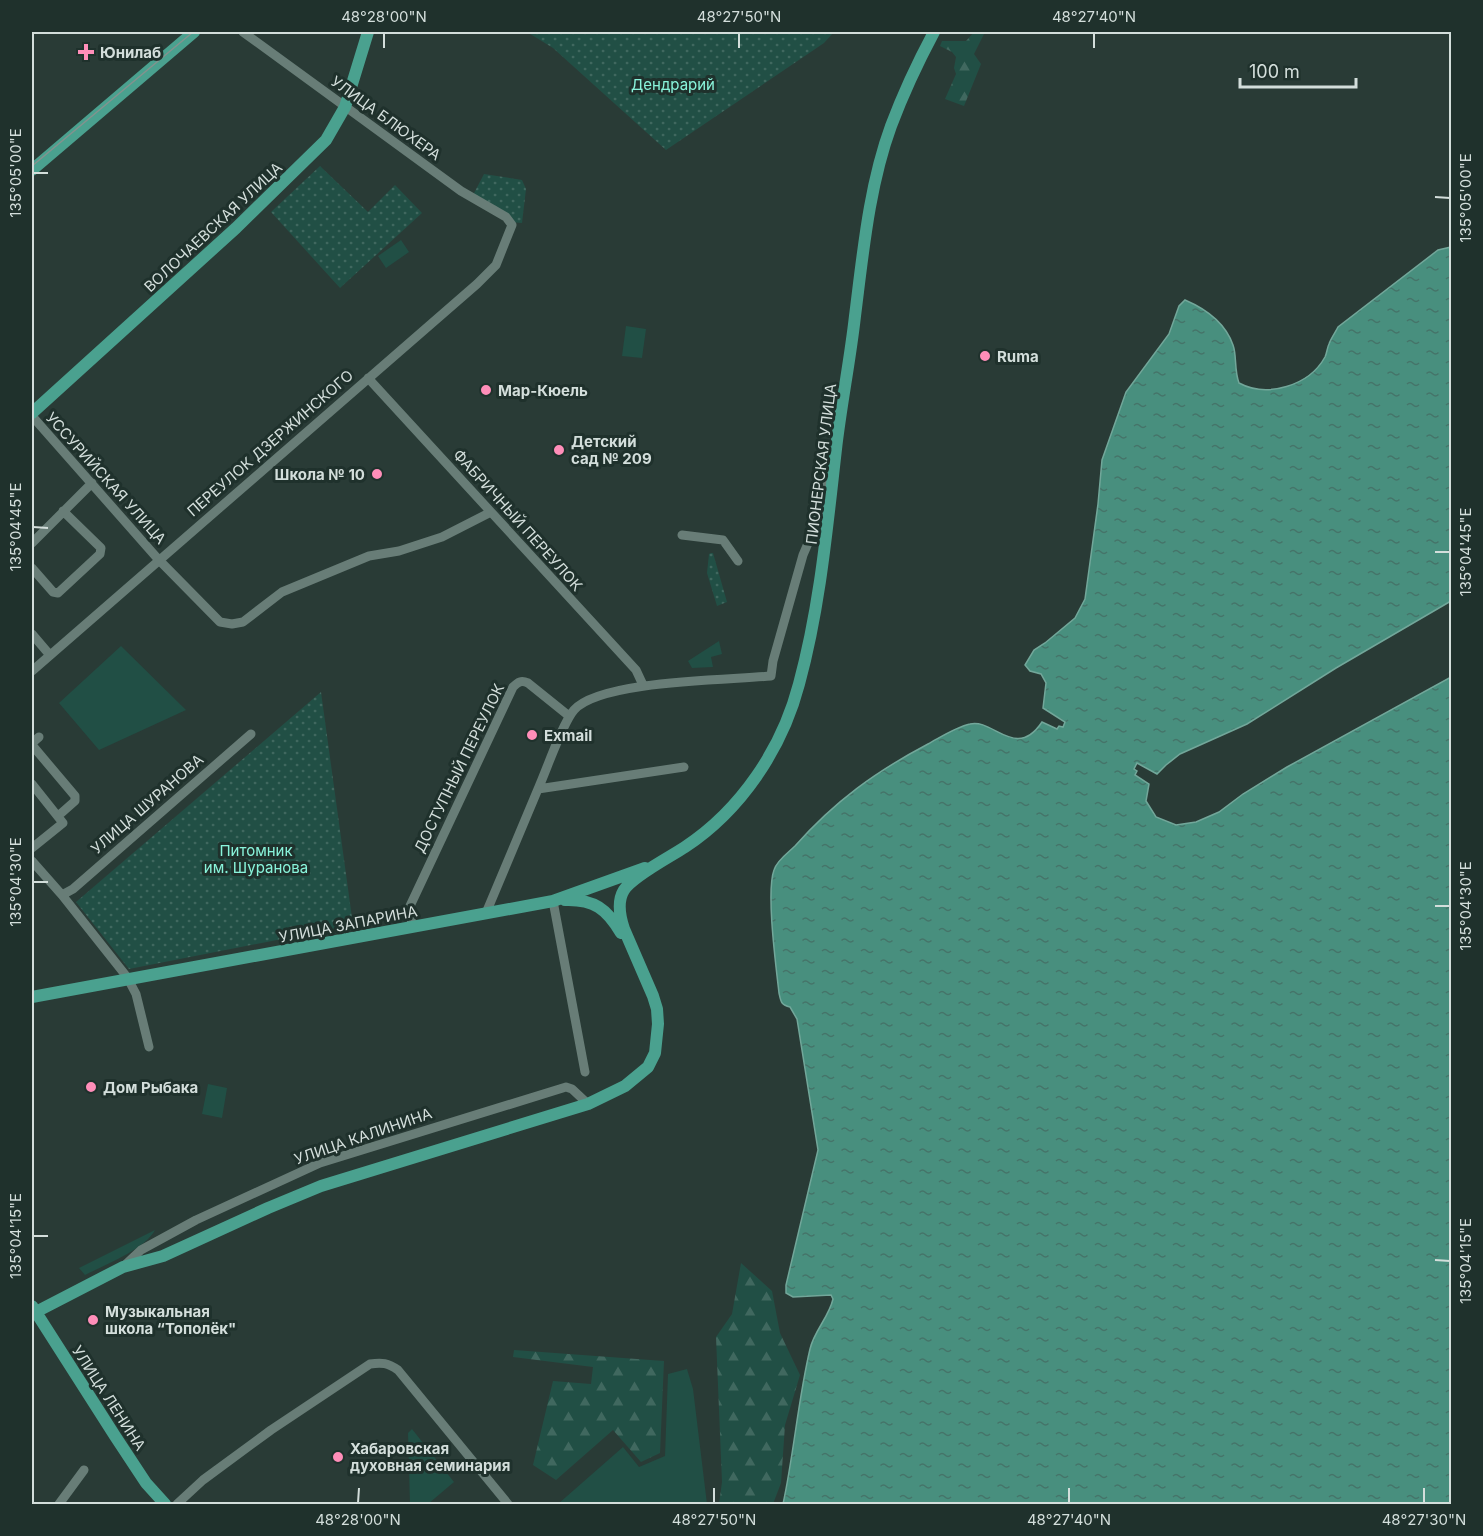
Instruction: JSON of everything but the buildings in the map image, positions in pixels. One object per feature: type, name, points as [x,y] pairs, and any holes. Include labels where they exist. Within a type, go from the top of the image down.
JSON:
[{"type":"main road","points":[[32,170],[194,32]]},
{"type":"main road","name":"ВОЛОЧАЕВСКАЯ УЛИЦА","points":[[32,414],[236,228],[326,140],[345,107],[368,32]]},
{"type":"main road","name":"ПИОНЕРСКАЯ УЛИЦА","points":[[665,860],[708,831],[730,810],[751,784],[785,727],[807,655],[828,528],[836,448],[865,241],[876,184],[891,126],[934,32]]},
{"type":"main road","points":[[637,960],[621,919],[620,904],[624,890],[665,860]]},
{"type":"main road","name":"УЛИЦА ЗАПАРИНА","points":[[32,997],[553,901],[602,885],[665,860]]},
{"type":"main road","points":[[553,901],[572,900],[598,906],[609,914],[637,960]]},
{"type":"main road","name":"УЛИЦА КАЛИНИНА","points":[[33,1310],[123,1267],[163,1256],[321,1186],[588,1104],[625,1086],[648,1067],[655,1053],[658,1034],[657,1009],[637,960]]},
{"type":"main road","name":"УЛИЦА ЛЕНИНА","points":[[33,1310],[146,1483],[165,1504]]},
{"type":"street","name":"УЛИЦА БЛЮХЕРА","points":[[243,32],[461,191],[506,217],[512,225]]},
{"type":"street","name":"ПЕРЕУЛОК ДЗЕРЖИНСКОГО","points":[[32,671],[158,559],[477,284],[496,265],[512,225]]},
{"type":"street","name":"ФАБРИЧНЫЙ ПЕРЕУЛОК","points":[[368,378],[636,670],[643,685]]},
{"type":"street","name":"УССУРИЙСКАЯ УЛИЦА","points":[[32,414],[158,559],[220,622],[232,624],[243,622],[282,592],[369,556],[399,551],[442,537],[491,512]]},
{"type":"street","points":[[486,913],[569,716],[580,704],[596,696],[643,685],[771,676],[803,555],[815,527],[836,448]]},
{"type":"street","points":[[32,543],[92,483]]},
{"type":"street","points":[[32,568],[53,592],[58,593],[100,554],[101,548],[63,511]]},
{"type":"street","points":[[682,535],[723,540],[738,561]]},
{"type":"street","points":[[32,634],[49,654]]},
{"type":"street","name":"ДОСТУПНЫЙ ПЕРЕУЛОК","points":[[412,927],[410,906],[513,687],[518,682],[528,683],[569,716]]},
{"type":"street","name":"УЛИЦА ШУРАНОВА","points":[[62,895],[82,881],[251,734]]},
{"type":"street","points":[[34,742],[75,796],[75,801],[58,816]]},
{"type":"street","points":[[538,789],[684,767]]},
{"type":"street","points":[[32,784],[63,823],[32,848]]},
{"type":"street","points":[[32,861],[127,977],[136,993],[149,1047]]},
{"type":"street","points":[[553,901],[585,1072]]},
{"type":"street","name":"УЛИЦА КАЛИНИНА","points":[[123,1267],[141,1250],[196,1220],[320,1163],[566,1087],[572,1089],[588,1104]]},
{"type":"street","points":[[177,1504],[203,1480],[291,1417],[370,1365],[387,1363],[398,1370],[508,1504]]},
{"type":"street","points":[[59,1504],[84,1470]]},
{"type":"green space","name":"Дендрарий","points":[[527,32],[834,32],[824,43],[666,150],[553,48]]},
{"type":"green space","points":[[974,32],[985,32],[974,54],[981,64],[964,106],[945,99],[956,74],[954,68],[956,57],[952,52],[940,46],[942,41],[966,41]]},
{"type":"green space","points":[[320,166],[368,212],[395,185],[422,213],[340,288],[271,212]]},
{"type":"green space","points":[[484,174],[522,180],[526,189],[522,223],[510,222],[473,195]]},
{"type":"green space","points":[[401,240],[409,252],[386,268],[378,256]]},
{"type":"green space","points":[[626,326],[646,329],[642,358],[622,356]]},
{"type":"green space","points":[[711,553],[713,553],[727,602],[717,606],[707,573]]},
{"type":"green space","points":[[719,641],[722,654],[711,657],[713,667],[692,668],[688,661]]},
{"type":"green space","points":[[121,646],[186,710],[99,750],[59,703]]},
{"type":"green space","name":"Питомник им. Шуранова","points":[[321,692],[353,925],[129,969],[76,902]]},
{"type":"green space","points":[[208,1084],[227,1088],[222,1118],[202,1114]]},
{"type":"green space","points":[[155,1230],[143,1244],[134,1250],[85,1275],[79,1268]]},
{"type":"green space","points":[[741,1263],[772,1291],[780,1333],[800,1375],[785,1425],[781,1483],[773,1504],[719,1504],[722,1482],[716,1337],[732,1314]]},
{"type":"green space","points":[[514,1350],[664,1361],[660,1453],[641,1462],[613,1430],[556,1480],[533,1465],[553,1381],[591,1384],[593,1367],[513,1357]]},
{"type":"green space","points":[[687,1369],[693,1389],[707,1504],[558,1504],[623,1447],[639,1467],[665,1456],[668,1374]]},
{"type":"green space","points":[[412,1429],[454,1482],[428,1504],[410,1504],[408,1433]]},
{"type":"water","points":[[1451,247],[1451,601],[1336,668],[1247,724],[1180,754],[1157,774],[1137,763],[1134,769],[1137,771],[1135,775],[1149,784],[1146,801],[1156,817],[1176,825],[1196,822],[1219,812],[1287,767],[1451,677],[1451,1504],[783,1504],[810,1349],[833,1299],[831,1295],[793,1297],[786,1293],[818,1150],[797,1019],[790,1007],[782,1003],[779,993],[771,911],[775,866],[841,801],[890,765],[954,730],[965,725],[979,724],[1014,738],[1023,738],[1032,733],[1042,722],[1057,729],[1059,726],[1063,727],[1065,722],[1043,708],[1046,683],[1041,674],[1030,671],[1025,665],[1034,650],[1075,618],[1085,599],[1102,460],[1126,392],[1169,334],[1179,306],[1185,300],[1207,312],[1220,323],[1230,337],[1239,383],[1250,387],[1274,389],[1298,382],[1309,375],[1325,357],[1338,327],[1438,250]]},
{"type":"tram line","points":[[32,166],[193,32]]},
{"type":"place","name":"Юнилаб","points":[[86,52]]},
{"type":"place","name":"Ruma","points":[[985,356]]},
{"type":"place","name":"Мар-Кюель","points":[[486,390]]},
{"type":"place","name":"Детский сад № 209","points":[[559,450]]},
{"type":"place","name":"Школа № 10","points":[[377,474]]},
{"type":"place","name":"Exmail","points":[[532,735]]},
{"type":"place","name":"Дом Рыбака","points":[[91,1087]]},
{"type":"place","name":"Музыкальная школа “Тополёк\"","points":[[93,1320]]},
{"type":"place","name":"Хабаровская духовная семинария","points":[[338,1457]]}]
